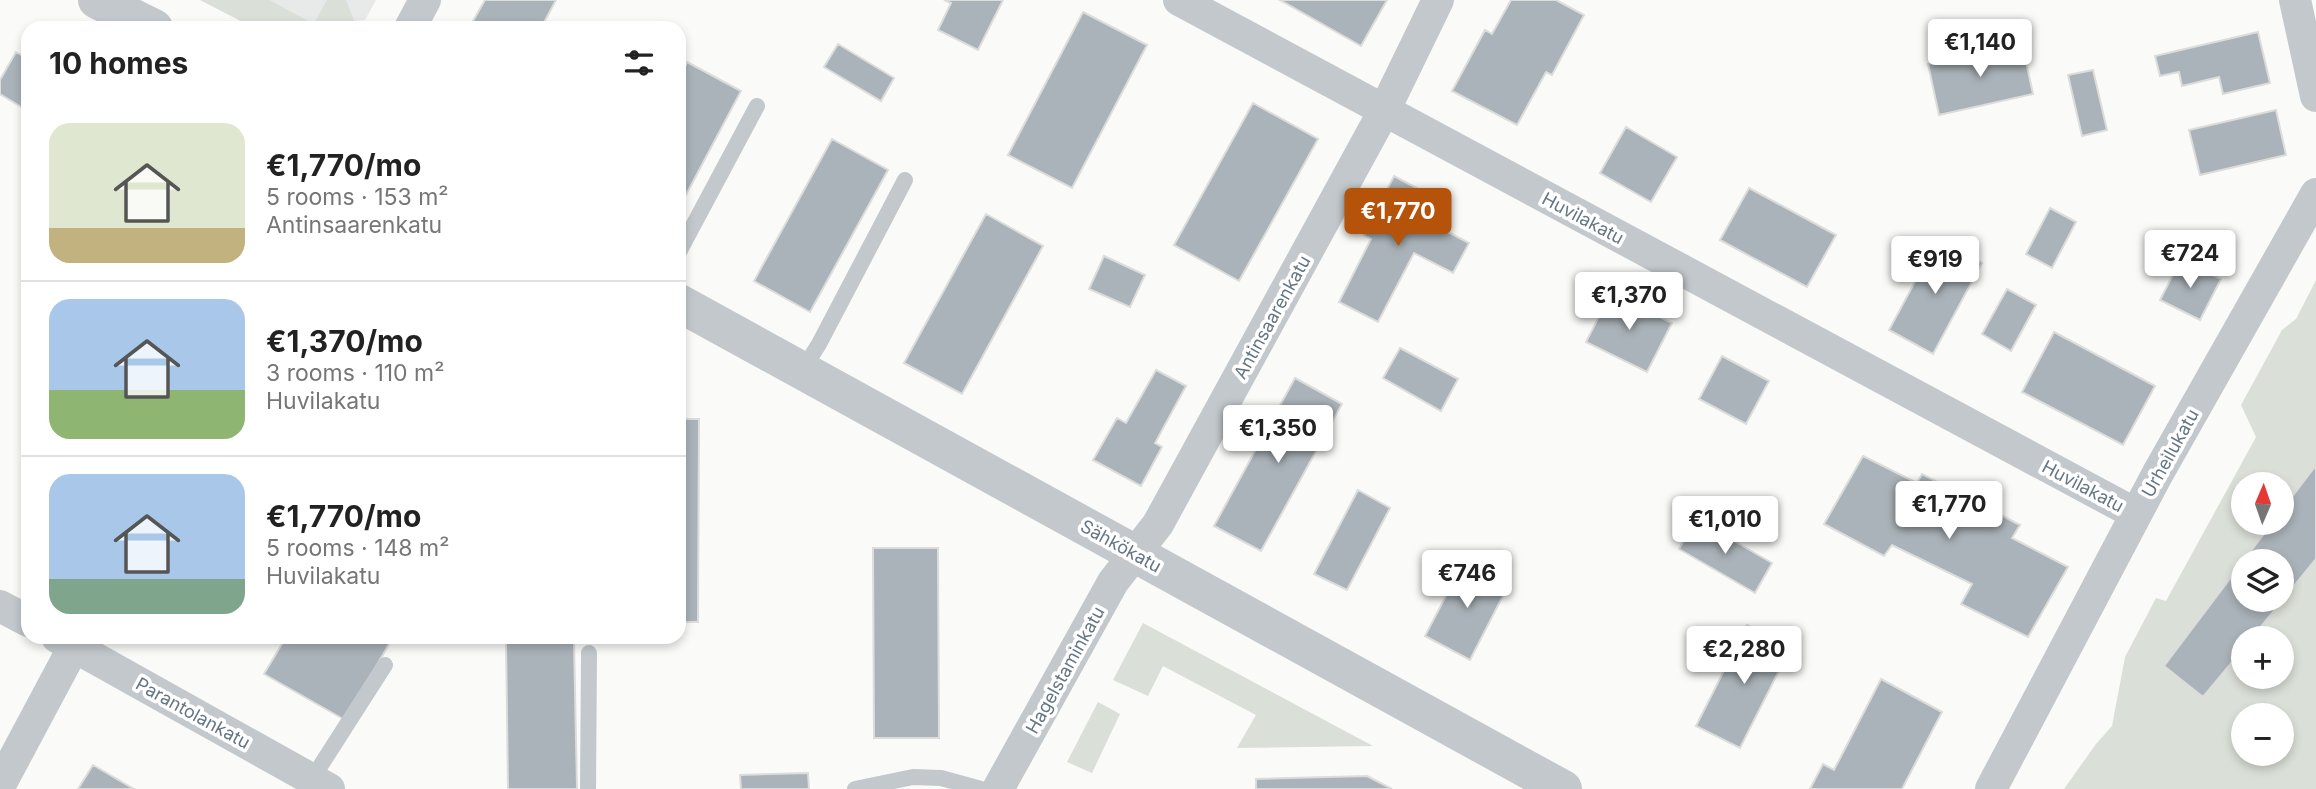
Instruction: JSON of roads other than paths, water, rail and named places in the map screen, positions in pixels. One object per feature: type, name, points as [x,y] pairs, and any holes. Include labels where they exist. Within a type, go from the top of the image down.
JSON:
[{"type":"street","points":[[96,0],[140,21]]},
{"type":"street","points":[[414,21],[425,0]]},
{"type":"street","name":"Huvilakatu","points":[[1179,0],[2136,514]]},
{"type":"street","name":"Antinsaarenkatu","points":[[1136,554],[1158,524],[1384,111],[1438,0]]},
{"type":"street","points":[[2295,0],[2316,96]]},
{"type":"street","name":"Urheilukatu","points":[[1991,789],[2136,514],[2316,194]]},
{"type":"street","name":"Sähkökatu","points":[[686,307],[1563,789]]},
{"type":"street","name":"Hagelstaminkatu","points":[[998,789],[1113,582],[1136,554]]},
{"type":"street","points":[[0,606],[21,617]]},
{"type":"street","points":[[0,785],[68,644]]},
{"type":"street","name":"Parantolankatu","points":[[77,644],[320,784]]},
{"type":"lane","points":[[686,239],[757,106]]},
{"type":"lane","points":[[802,371],[819,344],[905,180]]},
{"type":"lane","points":[[588,789],[589,653]]},
{"type":"lane","points":[[320,784],[385,666]]},
{"type":"lane","points":[[855,789],[913,776],[941,778],[981,789]]}]
